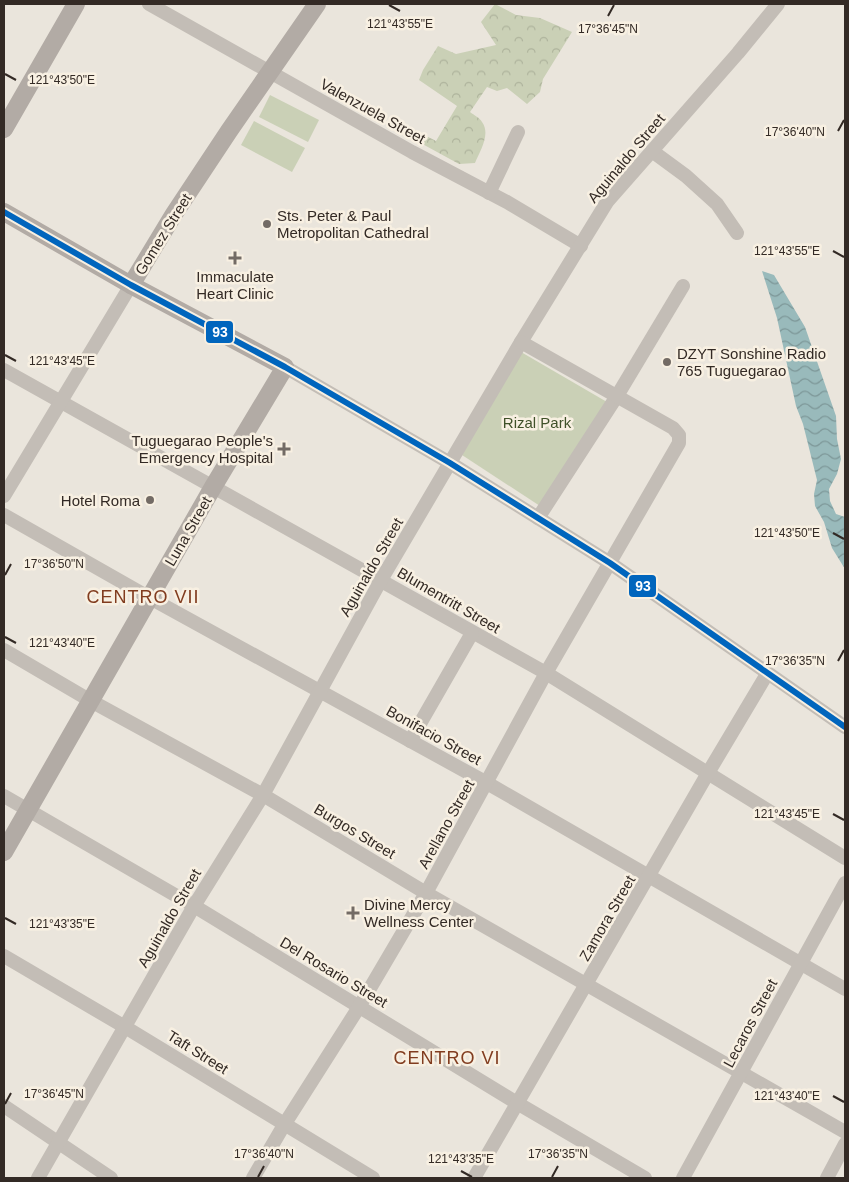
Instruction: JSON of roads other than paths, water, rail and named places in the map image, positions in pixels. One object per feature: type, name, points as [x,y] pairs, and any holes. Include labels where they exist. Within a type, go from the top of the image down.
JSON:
[{"type":"main road","points":[[4,129],[76,4]]},
{"type":"main road","name":"Gomez Street","points":[[131,285],[212,156],[317,4]]},
{"type":"main road","points":[[4,212],[131,285],[285,367]]},
{"type":"main road","name":"Luna Street","points":[[4,852],[213,487],[285,367]]},
{"type":"street","name":"Valenzuela Street","points":[[148,4],[533,217],[581,246]]},
{"type":"street","name":"Aguinaldo Street","points":[[38,1178],[194,906],[263,795],[381,580],[521,342],[607,202],[778,4]]},
{"type":"street","points":[[489,193],[518,132]]},
{"type":"street","points":[[652,151],[686,176],[716,204],[737,232]]},
{"type":"street","name":"Gomez Street","points":[[4,496],[131,285]]},
{"type":"street","points":[[538,518],[617,396],[683,286]]},
{"type":"street","points":[[521,342],[617,396]]},
{"type":"street","points":[[285,367],[450,463],[610,563],[845,727]]},
{"type":"street","name":"Blumentritt Street","points":[[4,370],[546,673],[845,858]]},
{"type":"street","name":"Arellano Street","points":[[252,1178],[359,1007],[426,893],[546,673],[679,443],[679,435],[673,428],[617,396]]},
{"type":"street","name":"Bonifacio Street","points":[[4,514],[150,598],[487,783],[845,989]]},
{"type":"street","points":[[410,741],[472,633]]},
{"type":"street","name":"Burgos Street","points":[[4,650],[91,701],[263,795],[426,893],[845,1132]]},
{"type":"street","name":"Zamora Street","points":[[474,1178],[767,674]]},
{"type":"street","name":"Del Rosario Street","points":[[4,796],[194,906],[517,1103],[645,1178]]},
{"type":"street","name":"Lecaros Street","points":[[684,1178],[845,883]]},
{"type":"street","name":"Taft Street","points":[[4,956],[125,1027],[373,1178]]},
{"type":"street","points":[[4,1106],[111,1178]]},
{"type":"street","points":[[827,1178],[845,1144]]},
{"type":"water","points":[[762,271],[774,275],[805,327],[836,416],[837,439],[841,459],[837,474],[829,489],[830,501],[836,514],[845,517],[845,569],[832,548],[824,522],[815,506],[814,494],[817,480],[803,424],[796,406],[777,318]]},
{"type":"place","name":"Sts. Peter & Paul Metropolitan Cathedral","points":[[267,224]]},
{"type":"place","name":"Immaculate Heart Clinic","points":[[235,258]]},
{"type":"place","name":"DZYT Sonshine Radio 765 Tuguegarao","points":[[667,362]]},
{"type":"place","name":"Tuguegarao People's Emergency Hospital","points":[[284,449]]},
{"type":"place","name":"Hotel Roma","points":[[150,500]]},
{"type":"place","name":"Divine Mercy Wellness Center","points":[[353,913]]},
{"type":"district","name":"CENTRO VII","points":[[143,597]]},
{"type":"district","name":"CENTRO VI","points":[[447,1058]]},
{"type":"park label","name":"Rizal Park","points":[[537,422]]}]
